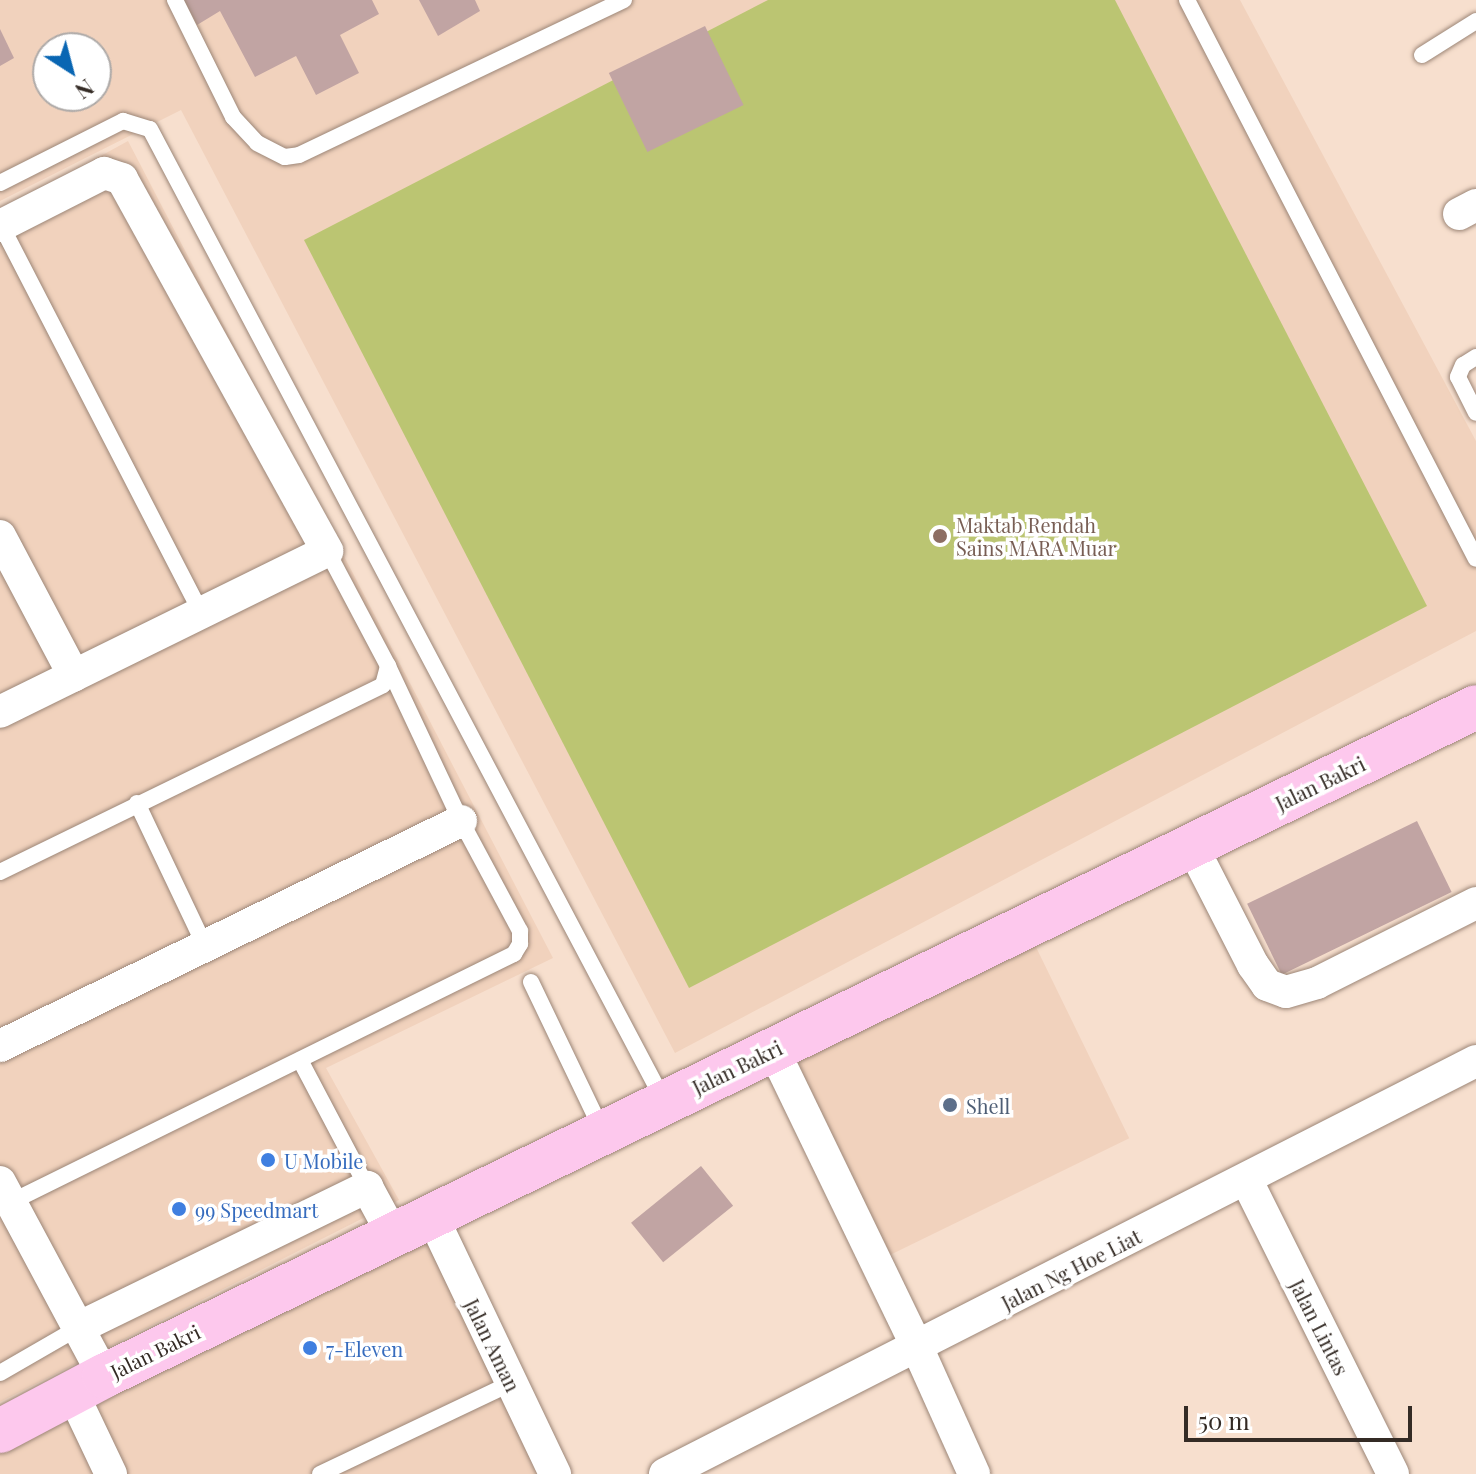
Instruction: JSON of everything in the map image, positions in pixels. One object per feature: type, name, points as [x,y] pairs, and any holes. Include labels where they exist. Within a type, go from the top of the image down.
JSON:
[{"type":"main road","name":"Jalan Bakri","points":[[0,1431],[88,1384],[1192,846],[1472,719]]},
{"type":"street","points":[[0,712],[327,551],[122,179],[104,173],[1,225]]},
{"type":"street","points":[[0,536],[74,676]]},
{"type":"street","points":[[0,1046],[461,821]]},
{"type":"street","points":[[1192,846],[1253,965],[1267,985],[1286,992],[1303,990],[1476,903]]},
{"type":"street","points":[[773,1049],[911,1334],[974,1474]]},
{"type":"street","name":"Jalan Ng Hoe Liat","points":[[665,1474],[911,1334],[1247,1181],[1476,1061]]},
{"type":"street","name":"Jalan Lintas","points":[[1247,1181],[1393,1474]]},
{"type":"street","points":[[78,1328],[367,1187],[393,1235]]},
{"type":"street","points":[[6,1192],[78,1328],[88,1384],[111,1474]]},
{"type":"street","name":"Jalan Aman","points":[[432,1216],[555,1474]]},
{"type":"lane","points":[[175,0],[233,117],[257,143],[285,157],[299,155],[624,0]]},
{"type":"lane","points":[[1187,0],[1476,559]]},
{"type":"lane","points":[[1422,55],[1476,21]]},
{"type":"lane","points":[[0,183],[123,121],[150,129],[665,1102]]},
{"type":"lane","points":[[1,225],[201,613]]},
{"type":"lane","points":[[1476,357],[1463,365],[1458,377],[1476,413]]},
{"type":"lane","points":[[6,1192],[300,1060],[514,954],[520,944],[520,931],[461,821],[388,666],[327,551]]},
{"type":"lane","points":[[0,872],[137,803],[373,692],[387,677],[388,666]]},
{"type":"lane","points":[[137,803],[206,948]]},
{"type":"lane","points":[[531,982],[603,1132]]},
{"type":"lane","points":[[300,1060],[367,1187]]},
{"type":"lane","points":[[0,1373],[78,1328]]},
{"type":"lane","points":[[320,1474],[512,1383]]},
{"type":"shaded area","name":"Maktab Rendah Sains MARA Muar","points":[[0,0],[1240,0],[1476,441],[1476,631],[675,1053],[181,110],[0,201]]},
{"type":"shaded area","points":[[128,141],[553,958],[326,1068],[399,1200],[0,1402],[0,211]]},
{"type":"shaded area","points":[[1035,945],[1129,1138],[888,1256],[794,1062]]},
{"type":"shaded area","points":[[450,1227],[568,1474],[0,1474],[0,1451]]},
{"type":"green space","name":"Maktab Rendah Sains MARA Muar","points":[[768,0],[1115,0],[1427,606],[689,988],[304,240]]},
{"type":"building","points":[[184,0],[372,0],[379,14],[340,35],[359,73],[316,95],[296,56],[255,77],[220,11],[197,25]]},
{"type":"building","points":[[419,0],[475,0],[480,11],[438,36]]},
{"type":"building","points":[[705,26],[744,105],[647,152],[609,73]]},
{"type":"building","points":[[0,29],[14,58],[0,66]]},
{"type":"building","points":[[1417,821],[1452,892],[1282,975],[1247,904]]},
{"type":"building","points":[[701,1166],[733,1206],[663,1262],[631,1223]]},
{"type":"place","name":"Maktab Rendah Sains MARA Muar","points":[[940,536]]},
{"type":"place","name":"Shell","points":[[950,1105]]},
{"type":"place","name":"U Mobile","points":[[268,1160]]},
{"type":"place","name":"99 Speedmart","points":[[179,1209]]},
{"type":"place","name":"7-Eleven","points":[[310,1348]]}]
